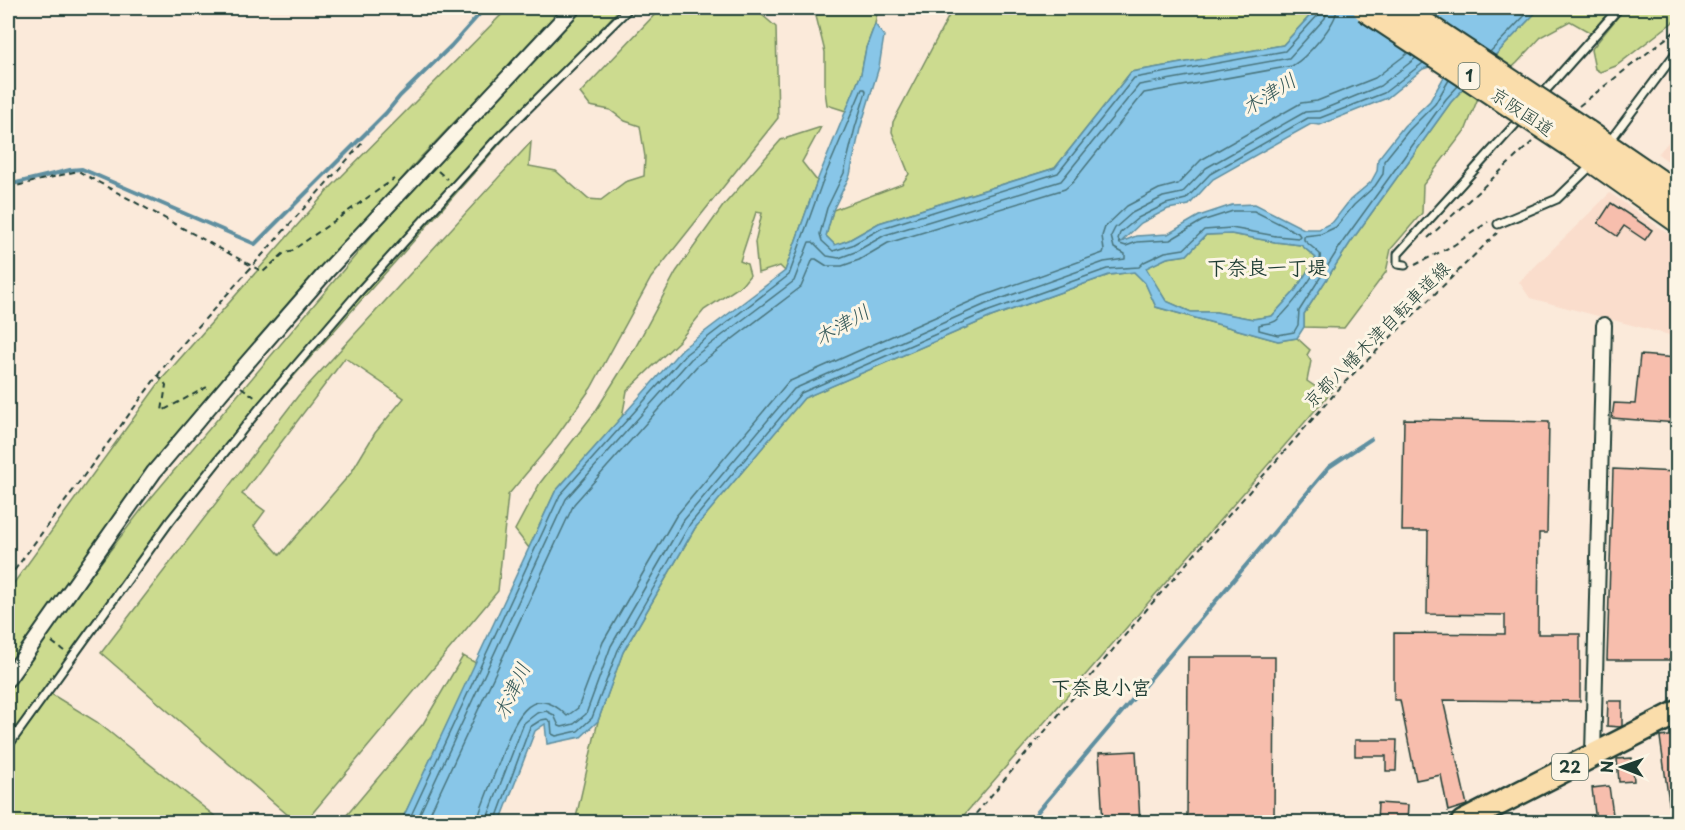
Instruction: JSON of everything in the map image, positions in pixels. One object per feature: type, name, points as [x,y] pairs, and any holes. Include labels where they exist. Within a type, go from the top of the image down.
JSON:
[{"type":"highway","name":"京阪国道","points":[[1366,8],[1590,147],[1677,196]]},
{"type":"highway","name":"京阪国道","points":[[1398,8],[1590,147],[1677,219]]},
{"type":"main road","name":"22","points":[[1463,822],[1677,712]]},
{"type":"street","points":[[8,679],[154,472],[327,271],[573,8]]},
{"type":"street","points":[[1593,754],[1604,325]]},
{"type":"lane","points":[[8,746],[170,521],[263,404],[357,294],[496,141],[629,8]]},
{"type":"lane","points":[[1405,265],[1398,264],[1398,254],[1619,8]]},
{"type":"lane","points":[[1498,224],[1557,199],[1590,147],[1677,51]]},
{"type":"path","points":[[1577,108],[1677,29]]},
{"type":"path","name":"京都八幡木津自転車道線","points":[[969,822],[1147,609],[1344,383],[1497,233],[1498,224],[1492,220],[1454,245],[1412,267],[1405,265],[1406,258],[1412,252],[1540,136]]},
{"type":"path","points":[[8,579],[172,356],[364,141]]},
{"type":"path","points":[[428,161],[455,186]]},
{"type":"path","points":[[8,188],[78,171],[263,272],[284,253],[290,252],[401,174]]},
{"type":"path","points":[[158,375],[166,385],[162,411],[224,378],[232,380],[263,404]]},
{"type":"path","points":[[40,633],[71,656]]},
{"type":"shaded area","points":[[1677,132],[1677,168],[1658,154]]},
{"type":"shaded area","points":[[1610,193],[1677,240],[1677,337],[1530,298],[1519,282]]},
{"type":"green space","points":[[508,8],[563,8],[419,159],[146,471],[8,668],[8,591],[162,379],[331,187]]},
{"type":"green space","points":[[577,8],[620,8],[263,411],[66,660],[8,744],[8,688],[38,644],[145,505],[437,159]]},
{"type":"green space","points":[[661,8],[754,8],[776,27],[778,118],[651,278],[591,388],[551,444],[508,495],[498,591],[305,822],[296,822],[101,653],[298,396],[531,142],[529,166],[556,171],[588,199],[601,200],[625,182],[644,176],[645,157],[640,126],[625,121],[610,110],[590,106],[580,93]],"holes":[[[345,358],[404,398],[375,433],[351,473],[280,555],[254,526],[265,511],[242,494]]]},
{"type":"green space","points":[[814,8],[878,8],[861,74],[846,111],[827,105],[825,52]]},
{"type":"green space","points":[[953,8],[1256,8],[1263,10],[1317,8],[1283,45],[1131,72],[1055,168],[879,223],[835,245],[826,236],[833,210],[902,184],[909,174],[892,132],[893,122]]},
{"type":"green space","points":[[1540,8],[1613,8],[1591,33],[1570,21],[1542,36],[1517,63],[1478,98],[1466,129],[1423,185],[1422,213],[1391,249],[1386,272],[1344,328],[1304,327],[1304,314],[1350,243],[1451,102]]},
{"type":"green space","points":[[1625,8],[1677,8],[1677,19],[1616,66],[1600,72],[1595,69],[1591,50]]},
{"type":"green space","points":[[821,127],[802,162],[817,181],[785,271],[780,266],[758,273],[755,242],[762,213],[756,212],[740,261],[747,264],[750,275],[742,285],[704,310],[679,341],[627,391],[622,417],[555,492],[529,548],[515,530],[540,483],[595,412],[635,348],[676,272],[723,206],[781,140]]},
{"type":"green space","points":[[1231,234],[1301,245],[1316,258],[1295,291],[1272,316],[1253,319],[1216,312],[1191,312],[1166,301],[1145,268],[1167,258],[1187,255],[1206,235]]},
{"type":"green space","points":[[1134,272],[1145,282],[1156,307],[1278,341],[1297,338],[1310,350],[1307,355],[1311,361],[1307,381],[1316,387],[1325,379],[1329,384],[1332,380],[1337,385],[958,822],[575,822],[598,721],[623,652],[695,528],[804,398],[991,317],[1109,275]]},
{"type":"green space","points":[[463,656],[476,663],[401,822],[341,822],[423,724]]},
{"type":"green space","points":[[48,692],[97,722],[222,822],[8,822],[8,753]]},
{"type":"water","name":"木津川","points":[[1317,8],[1540,8],[1451,102],[1350,243],[1304,314],[1304,327],[1297,338],[1278,341],[1156,307],[1145,283],[1134,272],[1109,275],[991,317],[804,398],[695,528],[623,652],[598,721],[581,737],[547,744],[545,724],[535,731],[500,822],[401,822],[555,492],[682,349],[785,271],[817,181],[861,74],[866,48],[875,24],[884,36],[879,67],[860,129],[850,175],[833,210],[826,236],[835,245],[879,223],[1055,168],[1131,72],[1283,45]],"holes":[[[1448,61],[1444,77],[1430,101],[1404,126],[1378,159],[1377,171],[1371,182],[1350,200],[1333,222],[1319,229],[1304,229],[1255,204],[1232,205],[1199,216],[1168,234],[1136,236],[1121,242],[1141,223],[1168,209],[1189,205],[1213,179],[1311,124],[1320,125],[1387,98],[1423,69]],[[1231,234],[1301,245],[1316,258],[1295,291],[1272,316],[1253,319],[1216,312],[1191,312],[1166,301],[1146,268],[1167,258],[1187,255],[1206,235]]]},
{"type":"building","points":[[1611,203],[1652,230],[1645,240],[1624,226],[1617,236],[1598,223]]},
{"type":"building","points":[[1640,355],[1677,358],[1677,423],[1612,418],[1614,403],[1635,404]]},
{"type":"building","points":[[1404,419],[1549,422],[1547,533],[1539,533],[1538,634],[1580,634],[1580,701],[1443,700],[1467,805],[1448,811],[1441,775],[1416,780],[1400,700],[1394,700],[1394,633],[1505,634],[1505,615],[1427,614],[1428,531],[1402,531]]},
{"type":"building","points":[[1613,469],[1677,472],[1675,521],[1677,521],[1677,660],[1607,660]]},
{"type":"building","points":[[1188,657],[1275,657],[1274,822],[1187,822]]},
{"type":"building","points":[[1608,701],[1622,701],[1622,726],[1607,726]]},
{"type":"building","points":[[1677,735],[1677,817],[1671,817],[1660,737]]},
{"type":"building","points":[[1355,740],[1397,740],[1396,771],[1386,771],[1386,756],[1355,756]]},
{"type":"building","points":[[1136,751],[1140,822],[1103,822],[1099,753]]},
{"type":"building","points":[[1632,758],[1634,781],[1619,782],[1617,759]]},
{"type":"building","points":[[1609,786],[1614,822],[1596,822],[1592,788]]},
{"type":"building","points":[[1378,803],[1408,805],[1407,822],[1377,822]]},
{"type":"waterway","points":[[8,185],[82,169],[255,244],[386,113],[485,8]]},
{"type":"waterway","points":[[1029,822],[1329,467],[1371,439]]},
{"type":"district","name":"下奈良一丁堤","points":[[1267,268]]},
{"type":"district","name":"下奈良小宮","points":[[1101,688]]}]
